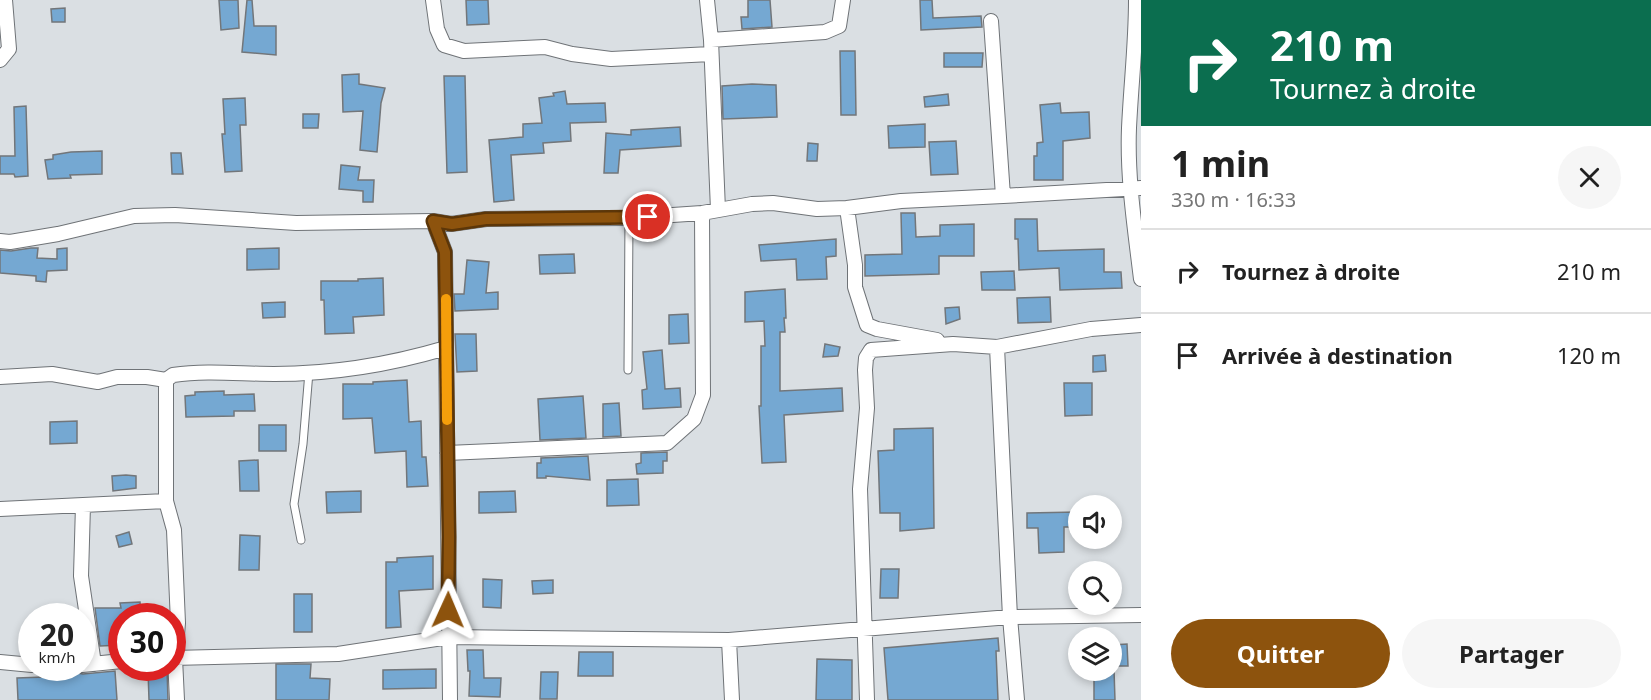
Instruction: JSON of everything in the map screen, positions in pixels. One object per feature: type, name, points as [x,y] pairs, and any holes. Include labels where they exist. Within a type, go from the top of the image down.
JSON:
[{"type":"street","points":[[0,60],[9,49],[5,0]]},
{"type":"street","points":[[433,0],[437,29],[444,45],[464,51],[545,47],[572,54],[611,59],[825,32],[839,26],[843,0]]},
{"type":"street","points":[[706,0],[711,47],[718,210]]},
{"type":"street","points":[[1136,0],[1139,35],[1129,130],[1136,188],[1141,279]]},
{"type":"street","points":[[991,21],[1004,196]]},
{"type":"street","points":[[0,241],[10,242],[58,234],[134,216],[175,215],[296,223],[433,221],[452,224],[486,219],[629,218],[702,213],[773,202],[817,209],[847,208],[901,201],[1136,188]]},
{"type":"street","points":[[847,208],[855,265],[855,287],[867,325],[877,329],[953,344],[997,347],[1091,328],[1141,325]]},
{"type":"street","points":[[447,453],[667,443],[694,419],[703,395],[702,213]]},
{"type":"street","points":[[433,221],[445,252],[450,700]]},
{"type":"street","points":[[867,700],[860,489],[867,408],[866,358],[872,350],[953,344]]},
{"type":"street","points":[[997,347],[1010,617],[1017,700]]},
{"type":"street","points":[[0,377],[52,374],[98,382],[117,377],[147,377],[166,380],[173,375],[215,372],[274,374],[309,372],[416,357],[446,348]]},
{"type":"street","points":[[166,380],[166,501],[174,530],[177,603]]},
{"type":"street","points":[[0,509],[166,501]]},
{"type":"street","points":[[83,505],[81,576],[83,603]]},
{"type":"street","points":[[186,658],[338,654],[449,637],[729,640],[1010,617],[1141,615]]},
{"type":"street","points":[[729,640],[732,700]]},
{"type":"street","points":[[0,662],[18,664]]},
{"type":"street","points":[[176,681],[177,700]]},
{"type":"lane","points":[[628,370],[629,218]]},
{"type":"lane","points":[[301,540],[294,504],[303,444],[309,372]]},
{"type":"building","points":[[219,0],[238,0],[239,28],[221,30]]},
{"type":"building","points":[[247,0],[252,0],[254,26],[276,26],[276,55],[242,52]]},
{"type":"building","points":[[466,0],[488,0],[489,24],[467,25]]},
{"type":"building","points":[[748,0],[770,0],[772,27],[742,29],[741,17],[748,17]]},
{"type":"building","points":[[920,0],[932,0],[933,18],[981,16],[982,27],[921,30]]},
{"type":"building","points":[[65,8],[65,22],[52,22],[51,9]]},
{"type":"building","points":[[840,51],[855,51],[856,115],[841,115]]},
{"type":"building","points":[[944,53],[983,53],[982,67],[944,67]]},
{"type":"building","points":[[359,74],[359,84],[385,88],[381,103],[377,152],[360,150],[363,111],[343,112],[342,75]]},
{"type":"building","points":[[444,76],[465,76],[467,172],[447,173]]},
{"type":"building","points":[[776,85],[777,117],[723,119],[722,86]]},
{"type":"building","points":[[565,91],[567,104],[605,103],[606,122],[570,123],[571,141],[543,143],[544,153],[511,155],[514,200],[494,202],[489,140],[523,137],[523,124],[542,123],[539,98],[554,96],[553,93]]},
{"type":"building","points":[[948,94],[949,105],[925,107],[924,97]]},
{"type":"building","points":[[245,98],[246,125],[240,125],[242,171],[225,172],[222,134],[225,134],[223,99]]},
{"type":"building","points":[[1060,103],[1061,113],[1089,112],[1090,138],[1063,141],[1063,180],[1034,180],[1034,156],[1037,156],[1037,143],[1043,142],[1040,105]]},
{"type":"building","points":[[26,106],[28,176],[15,177],[14,174],[0,174],[0,156],[15,156],[14,107]]},
{"type":"building","points":[[303,114],[319,114],[318,128],[303,128]]},
{"type":"building","points":[[925,124],[925,147],[889,148],[888,126]]},
{"type":"building","points":[[680,127],[681,146],[620,150],[618,173],[604,173],[606,133],[631,135],[631,130]]},
{"type":"building","points":[[956,141],[958,174],[931,175],[929,142]]},
{"type":"building","points":[[808,143],[818,144],[817,161],[807,161]]},
{"type":"building","points":[[102,151],[102,174],[70,175],[71,178],[48,179],[45,160],[53,159],[53,155]]},
{"type":"building","points":[[171,153],[181,153],[183,174],[172,174]]},
{"type":"building","points":[[341,165],[360,167],[358,180],[374,180],[373,202],[363,202],[363,191],[339,189]]},
{"type":"building","points":[[901,213],[915,213],[916,237],[940,236],[940,225],[974,224],[974,256],[939,256],[939,274],[865,276],[865,255],[902,254]]},
{"type":"building","points":[[1015,219],[1037,219],[1038,251],[1104,249],[1104,272],[1121,272],[1122,288],[1060,290],[1059,268],[1019,270]]},
{"type":"building","points":[[836,239],[836,256],[826,257],[827,279],[797,280],[796,259],[761,261],[759,245]]},
{"type":"building","points":[[38,248],[37,258],[57,259],[57,249],[67,248],[67,270],[47,271],[46,282],[36,281],[36,276],[0,273],[0,250]]},
{"type":"building","points":[[279,248],[279,269],[247,270],[247,249]]},
{"type":"building","points":[[574,254],[575,273],[540,274],[539,255]]},
{"type":"building","points":[[467,260],[489,262],[486,293],[498,292],[498,309],[455,311],[454,294],[464,294]]},
{"type":"building","points":[[1014,271],[1015,290],[982,290],[981,272]]},
{"type":"building","points":[[383,278],[384,315],[353,317],[354,333],[325,334],[321,281]]},
{"type":"building","points":[[785,289],[785,332],[780,332],[780,391],[842,388],[843,411],[784,415],[786,462],[762,463],[759,406],[761,406],[761,346],[765,346],[764,321],[745,322],[745,292]]},
{"type":"building","points":[[1050,297],[1051,322],[1018,323],[1017,298]]},
{"type":"building","points":[[285,302],[285,317],[263,318],[262,303]]},
{"type":"building","points":[[959,307],[960,319],[946,324],[945,308]]},
{"type":"building","points":[[688,314],[689,343],[669,344],[669,315]]},
{"type":"building","points":[[455,334],[476,334],[477,371],[457,372]]},
{"type":"building","points":[[825,344],[840,347],[838,356],[823,357]]},
{"type":"building","points":[[662,350],[665,389],[680,388],[681,407],[643,409],[642,390],[647,389],[643,352]]},
{"type":"building","points":[[1105,355],[1106,371],[1093,372],[1093,356]]},
{"type":"building","points":[[407,380],[409,422],[421,421],[422,457],[426,457],[428,486],[407,487],[406,451],[375,453],[372,418],[343,419],[343,384],[373,384],[373,382]]},
{"type":"building","points":[[1064,383],[1092,383],[1092,415],[1065,416]]},
{"type":"building","points":[[224,391],[224,395],[254,394],[255,411],[234,411],[234,416],[186,417],[185,396],[195,395],[195,392]]},
{"type":"building","points":[[583,396],[586,438],[540,440],[538,399]]},
{"type":"building","points":[[619,403],[621,436],[603,437],[603,404]]},
{"type":"building","points":[[77,421],[77,443],[50,444],[50,422]]},
{"type":"building","points":[[259,425],[286,425],[286,451],[259,451]]},
{"type":"building","points":[[933,428],[934,528],[900,531],[900,513],[880,513],[878,451],[894,450],[894,429]]},
{"type":"building","points":[[667,452],[667,461],[663,461],[663,473],[637,474],[636,464],[641,463],[641,453]]},
{"type":"building","points":[[588,456],[590,480],[546,476],[546,478],[537,478],[537,463],[541,463],[541,458]]},
{"type":"building","points":[[258,460],[259,491],[240,491],[239,461]]},
{"type":"building","points":[[112,476],[136,476],[136,488],[113,491]]},
{"type":"building","points":[[638,479],[639,505],[607,506],[607,480]]},
{"type":"building","points":[[361,491],[361,512],[327,513],[326,492]]},
{"type":"building","points":[[515,491],[516,512],[479,513],[479,492]]},
{"type":"building","points":[[1068,512],[1068,527],[1064,527],[1064,552],[1039,553],[1038,528],[1027,528],[1027,513]]},
{"type":"building","points":[[129,532],[132,544],[119,547],[116,536]]},
{"type":"building","points":[[240,535],[260,536],[259,570],[239,570]]},
{"type":"building","points":[[433,556],[433,589],[399,591],[401,627],[386,628],[386,562],[397,562],[397,558]]},
{"type":"building","points":[[881,569],[899,569],[898,598],[880,598]]},
{"type":"building","points":[[483,579],[502,580],[501,608],[483,607]]},
{"type":"building","points":[[553,580],[553,593],[533,594],[532,581]]},
{"type":"building","points":[[294,594],[312,594],[312,632],[294,632]]},
{"type":"building","points":[[96,608],[108,608],[108,646],[100,646]]},
{"type":"building","points":[[998,638],[999,651],[996,651],[998,700],[888,700],[884,648]]},
{"type":"building","points":[[1122,644],[1127,644],[1128,666],[1122,666]]},
{"type":"building","points":[[467,650],[483,650],[484,678],[501,678],[500,697],[469,696],[470,671],[468,671]]},
{"type":"building","points":[[579,652],[613,652],[613,676],[578,676]]},
{"type":"building","points":[[817,659],[852,660],[852,700],[816,700]]},
{"type":"building","points":[[276,664],[311,664],[310,678],[330,679],[329,700],[276,700]]},
{"type":"building","points":[[436,669],[436,688],[383,689],[383,670]]},
{"type":"building","points":[[108,672],[108,681],[116,681],[117,700],[18,700],[17,678],[18,681],[96,681],[96,673]]},
{"type":"building","points":[[541,672],[558,672],[557,699],[540,699]]},
{"type":"building","points":[[148,681],[167,681],[168,700],[149,700]]},
{"type":"building","points":[[1094,681],[1114,681],[1115,700],[1094,700]]},
{"type":"slow traffic","points":[[446,299],[447,420]]},
{"type":"route","points":[[448,610],[445,252],[433,221],[452,224],[486,219],[648,217]]}]
